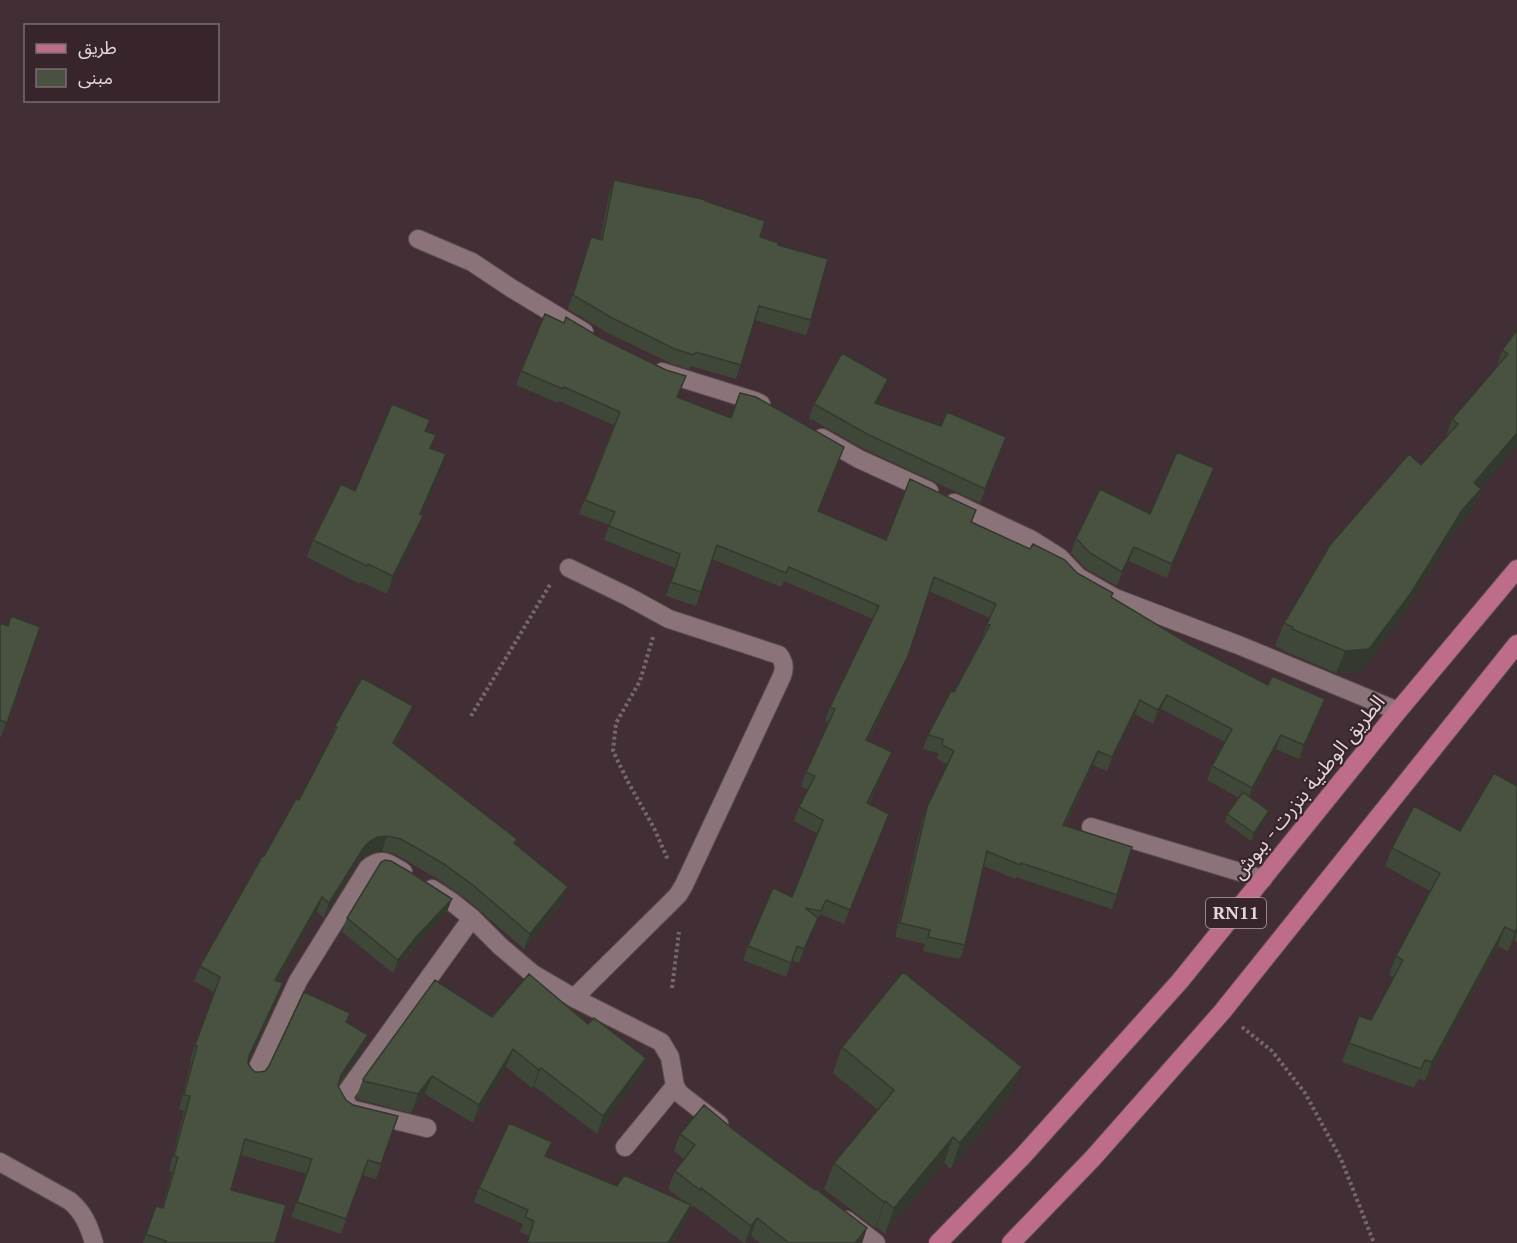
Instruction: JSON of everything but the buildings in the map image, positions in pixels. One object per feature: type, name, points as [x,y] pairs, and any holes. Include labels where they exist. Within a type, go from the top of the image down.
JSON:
[{"type":"main road","name":"الطريق الوطنية بنزرت - ببوش","points":[[938,1243],[1022,1157],[1173,990],[1398,711],[1517,569]]},
{"type":"main road","name":"RN11","points":[[1011,1243],[1094,1158],[1222,1012],[1517,644]]},
{"type":"street","points":[[418,239],[472,262],[510,288],[601,342]]},
{"type":"street","points":[[644,363],[666,374],[755,401],[776,412]]},
{"type":"street","points":[[807,430],[859,459],[1032,540],[1059,557],[1078,577],[1115,598],[1241,646],[1398,711]]},
{"type":"street","points":[[569,568],[669,619],[778,655],[783,661],[784,669],[678,895],[574,998]]},
{"type":"street","points":[[1091,827],[1263,879]]},
{"type":"street","points":[[254,1076],[298,981],[368,868],[381,861],[390,864],[452,902],[533,974],[574,998],[661,1042],[670,1057],[675,1086],[684,1097],[730,1132]]},
{"type":"street","points":[[427,1128],[351,1109],[344,1099],[346,1093],[472,918]]},
{"type":"street","points":[[625,1148],[675,1086]]},
{"type":"street","points":[[0,1162],[77,1208],[89,1225],[94,1243]]},
{"type":"street","points":[[830,1208],[876,1243]]},
{"type":"path","points":[[471,716],[557,572],[569,568]]},
{"type":"path","points":[[660,614],[640,681],[616,723],[613,751],[627,782],[654,828],[678,895],[679,933],[672,988]]},
{"type":"path","points":[[1222,1012],[1272,1051],[1305,1093],[1341,1159],[1374,1243]]}]
